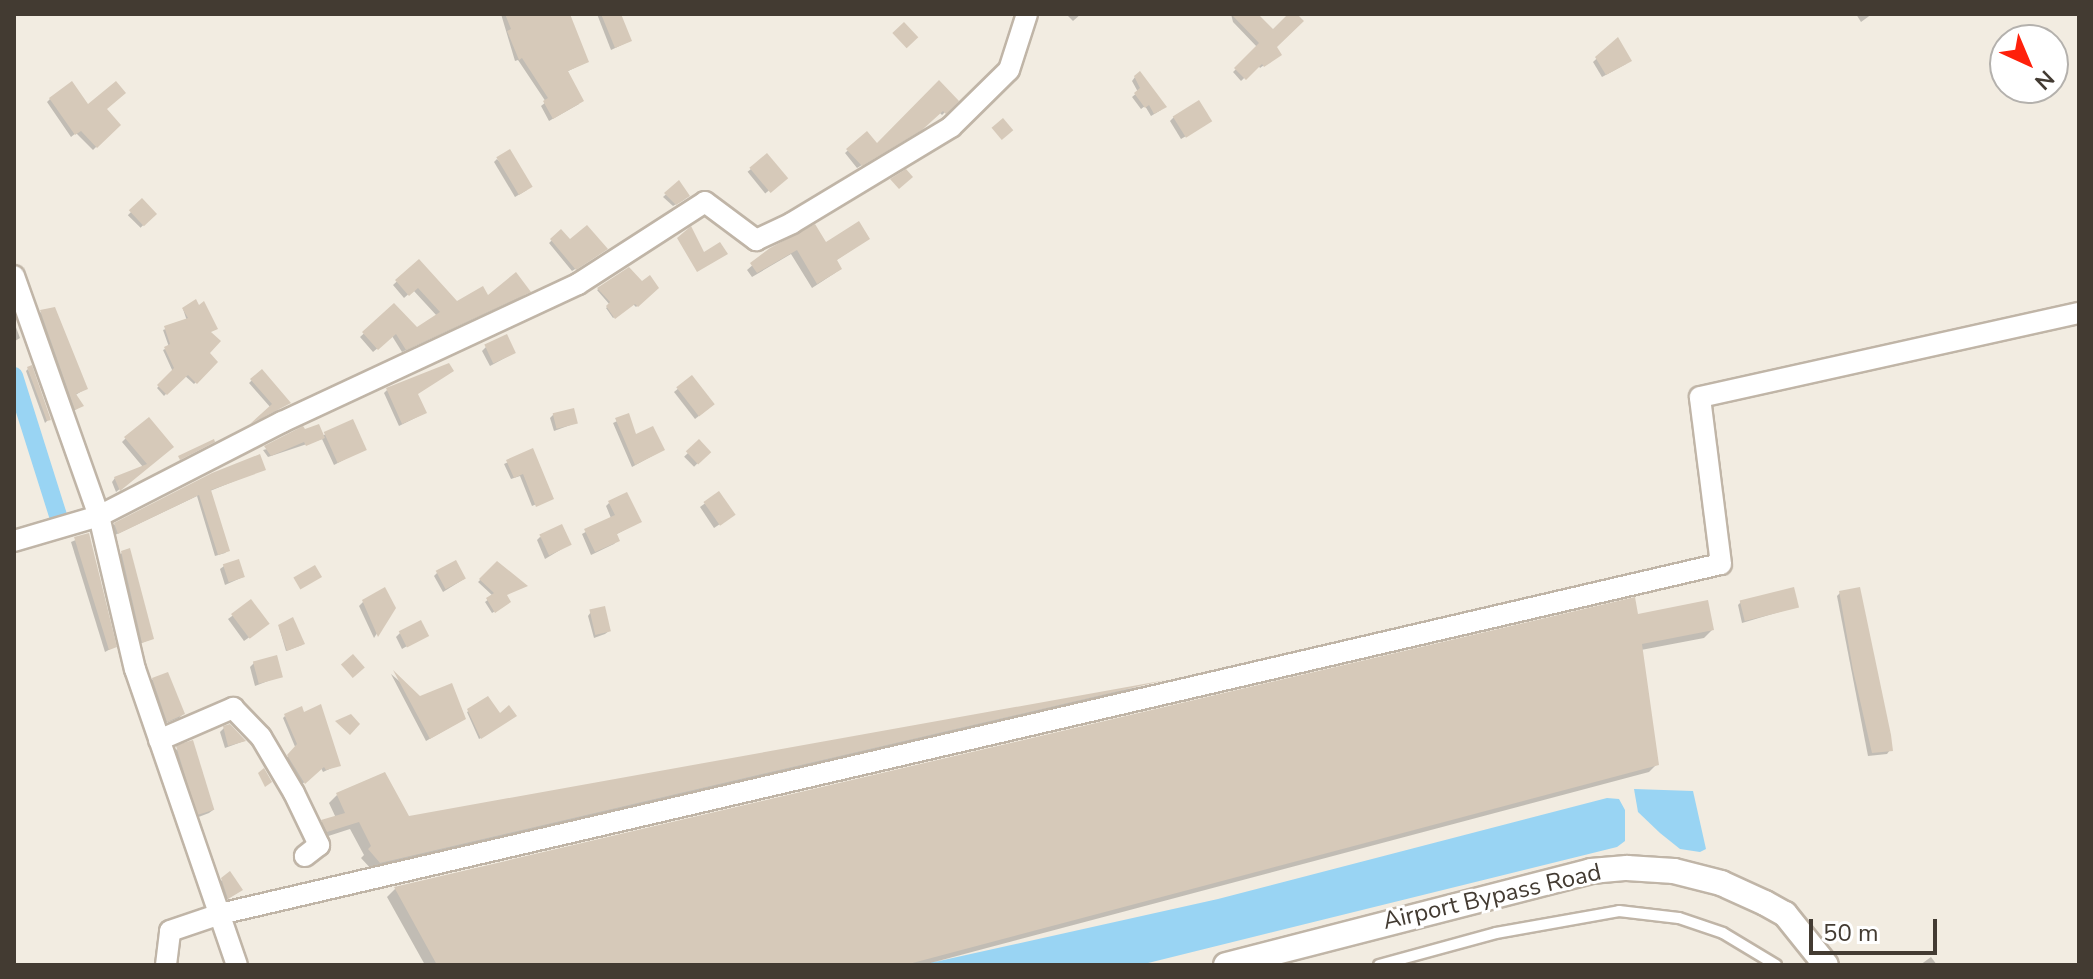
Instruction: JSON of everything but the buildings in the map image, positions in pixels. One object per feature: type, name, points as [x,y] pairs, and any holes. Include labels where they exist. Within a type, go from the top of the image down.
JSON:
[{"type":"street","points":[[14,541],[99,516],[282,422],[578,284],[705,202],[756,240],[792,223],[951,127],[1009,70],[1027,14]]},
{"type":"street","points":[[14,276],[99,516],[135,669],[237,965]]},
{"type":"street","points":[[166,965],[170,931],[220,914],[1721,564],[1700,397],[2079,313]]},
{"type":"street","points":[[159,740],[233,708],[261,737],[294,793],[319,845],[305,856]]},
{"type":"street","name":"Airport Bypass Road","points":[[1226,965],[1577,875],[1627,868],[1674,871],[1721,883],[1765,903],[1785,914],[1826,965]]},
{"type":"lane","points":[[1379,965],[1496,933],[1619,911],[1679,918],[1709,928],[1776,965]]},
{"type":"water","points":[[1634,789],[1693,791],[1706,849],[1700,852],[1680,849],[1660,833],[1638,812]]},
{"type":"water","points":[[1607,798],[1619,799],[1625,810],[1625,841],[1617,847],[1140,965],[921,965],[1218,899]]},
{"type":"waterway","points":[[14,376],[59,519]]}]
